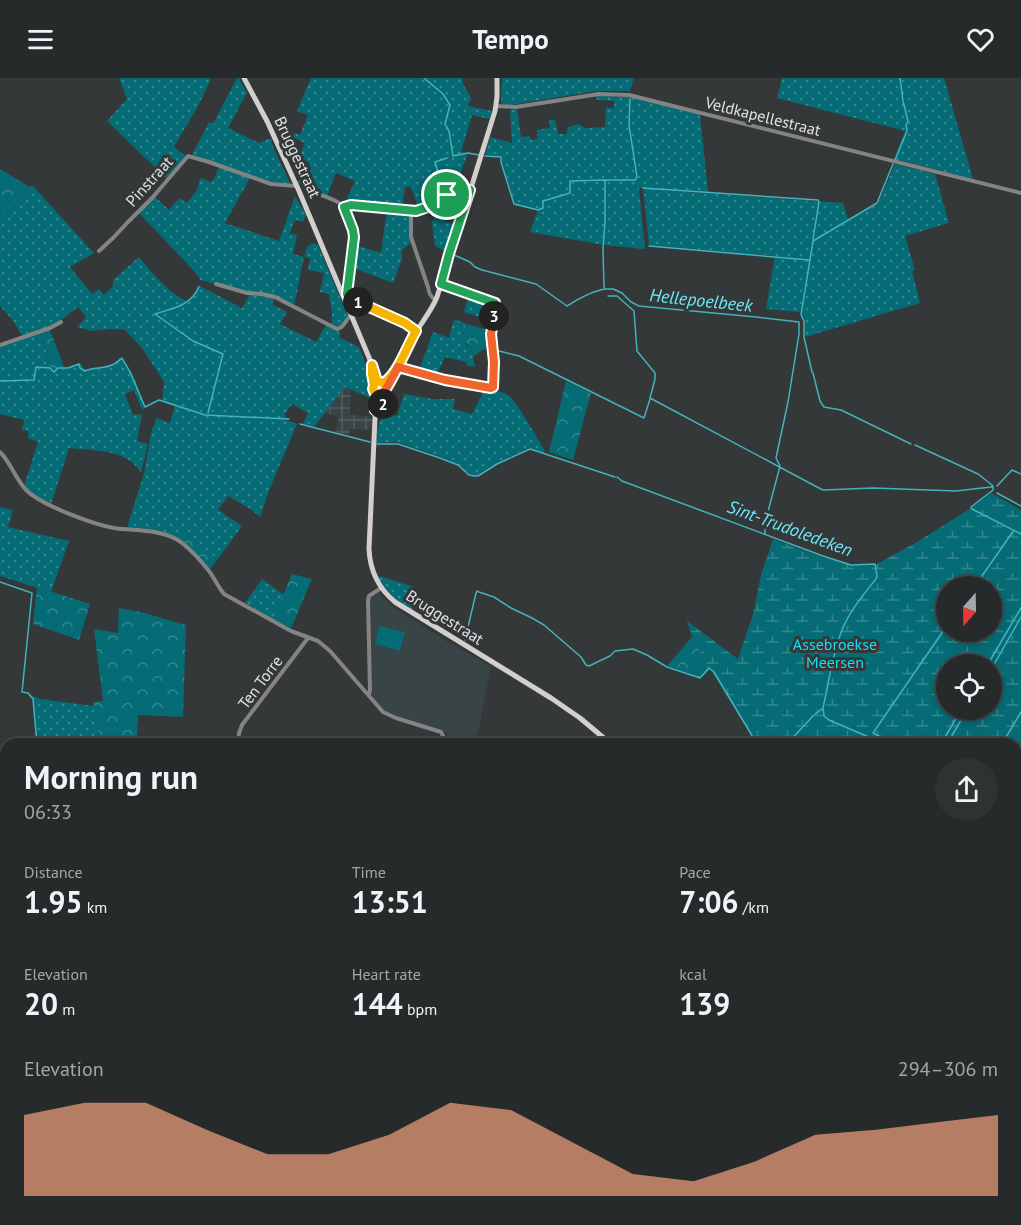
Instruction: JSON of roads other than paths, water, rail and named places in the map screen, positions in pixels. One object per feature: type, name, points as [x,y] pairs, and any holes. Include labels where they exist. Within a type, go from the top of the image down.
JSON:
[{"type":"main road","name":"Bruggestraat","points":[[244,78],[296,186],[380,388],[376,412],[369,549],[375,578],[389,597],[401,606],[538,689],[603,738]]},
{"type":"main road","points":[[380,388],[392,381],[408,345],[436,299],[496,106],[497,78]]},
{"type":"street","name":"Veldkapellestraat","points":[[496,106],[516,107],[599,94],[629,94],[1021,193]]},
{"type":"street","name":"Pinstraat","points":[[99,251],[158,192],[188,156],[271,184],[296,186]]},
{"type":"street","points":[[308,190],[344,207],[353,230],[346,291],[348,296],[405,323],[416,331]]},
{"type":"street","points":[[344,207],[351,205],[411,211],[425,208],[453,192],[470,190]]},
{"type":"street","points":[[411,211],[411,237],[429,293],[436,299]]},
{"type":"street","points":[[216,284],[247,293],[275,297],[337,329],[342,327],[351,316]]},
{"type":"street","points":[[398,367],[445,380],[493,387],[492,327],[495,303],[440,284]]},
{"type":"street","points":[[0,345],[61,322]]},
{"type":"street","points":[[376,412],[381,412],[386,397],[380,388]]},
{"type":"street","points":[[0,452],[23,487],[40,500],[99,525],[157,532],[174,538],[209,571],[224,594],[291,631],[318,641],[326,647],[383,712],[441,732],[443,738]]},
{"type":"street","points":[[369,694],[368,601],[369,596],[381,588]]},
{"type":"street","name":"Ten Torre","points":[[238,738],[242,725],[308,639]]},
{"type":"waterway","name":"Hellepoelbeek","points":[[424,78],[443,94],[450,105],[445,124],[449,131],[453,156],[468,153],[479,155]]},
{"type":"waterway","points":[[895,160],[907,131],[908,121],[900,78]]},
{"type":"waterway","points":[[606,180],[635,180],[637,177],[629,125],[630,99]]},
{"type":"waterway","name":"Hellepoelbeek","points":[[485,156],[501,157],[514,204],[538,210],[543,208],[543,201],[570,193],[570,181],[605,180],[603,249],[605,289],[613,289],[622,293],[639,306],[799,322],[788,402],[776,458],[780,466],[765,523],[765,534]]},
{"type":"waterway","points":[[441,182],[435,162],[447,158]]},
{"type":"waterway","points":[[812,372],[804,337],[804,321],[801,315],[813,241],[877,203],[893,164]]},
{"type":"waterway","points":[[643,188],[818,200],[813,239]]},
{"type":"waterway","points":[[649,246],[809,260]]},
{"type":"waterway","points":[[454,255],[482,270],[536,284],[567,306],[590,293],[605,289]]},
{"type":"waterway","points":[[199,287],[186,302],[155,314],[193,341],[223,354],[208,413]]},
{"type":"waterway","points":[[608,296],[617,296],[634,311],[637,351],[655,373],[650,398],[823,490],[873,488],[956,491],[993,486]]},
{"type":"waterway","points":[[498,307],[494,331],[495,350],[519,356],[644,418],[650,399]]},
{"type":"waterway","name":"Sint-Trudoledeken","points":[[0,381],[34,380],[36,367],[50,368],[54,372],[58,368],[68,368],[79,364],[80,368],[85,371],[110,366],[122,358],[145,407],[159,400],[205,415],[289,419]]},
{"type":"waterway","points":[[813,373],[820,401],[824,407],[841,410],[911,444]]},
{"type":"waterway","name":"Sint-Trudoledeken","points":[[300,424],[370,442]]},
{"type":"waterway","name":"Sint-Trudoledeken","points":[[377,444],[398,444],[458,465],[469,475],[474,476],[530,449],[615,477]]},
{"type":"waterway","points":[[915,445],[978,474],[992,485]]},
{"type":"waterway","points":[[997,486],[1012,470],[1021,474]]},
{"type":"waterway","name":"Sint-Trudoledeken","points":[[617,477],[622,481],[823,556],[851,565],[875,564],[876,579],[852,610],[839,639],[823,708],[824,716],[829,720],[871,738]]},
{"type":"waterway","points":[[971,508],[993,490],[993,486]]},
{"type":"waterway","points":[[997,493],[1021,506]]},
{"type":"waterway","points":[[972,509],[1021,534]]},
{"type":"waterway","points":[[982,576],[1014,530]]},
{"type":"waterway","points":[[0,582],[32,593],[22,692],[28,693],[33,699],[36,738]]},
{"type":"waterway","points":[[465,640],[477,591],[494,597],[544,625],[589,666],[610,656],[615,651],[633,649],[667,667],[700,678],[709,668],[714,672],[753,738]]},
{"type":"waterway","points":[[994,654],[1021,608]]},
{"type":"waterway","points":[[1000,654],[1021,617]]},
{"type":"waterway","points":[[883,738],[873,733],[936,642]]},
{"type":"waterway","points":[[815,714],[822,709]]},
{"type":"waterway","points":[[1006,738],[1021,712]]},
{"type":"waterway","points":[[793,738],[813,716]]},
{"type":"waterway","points":[[945,738],[955,720]]},
{"type":"waterway","points":[[951,738],[961,720]]},
{"type":"park label","name":"Assebroekse Meersen","points":[[835,653]]}]
